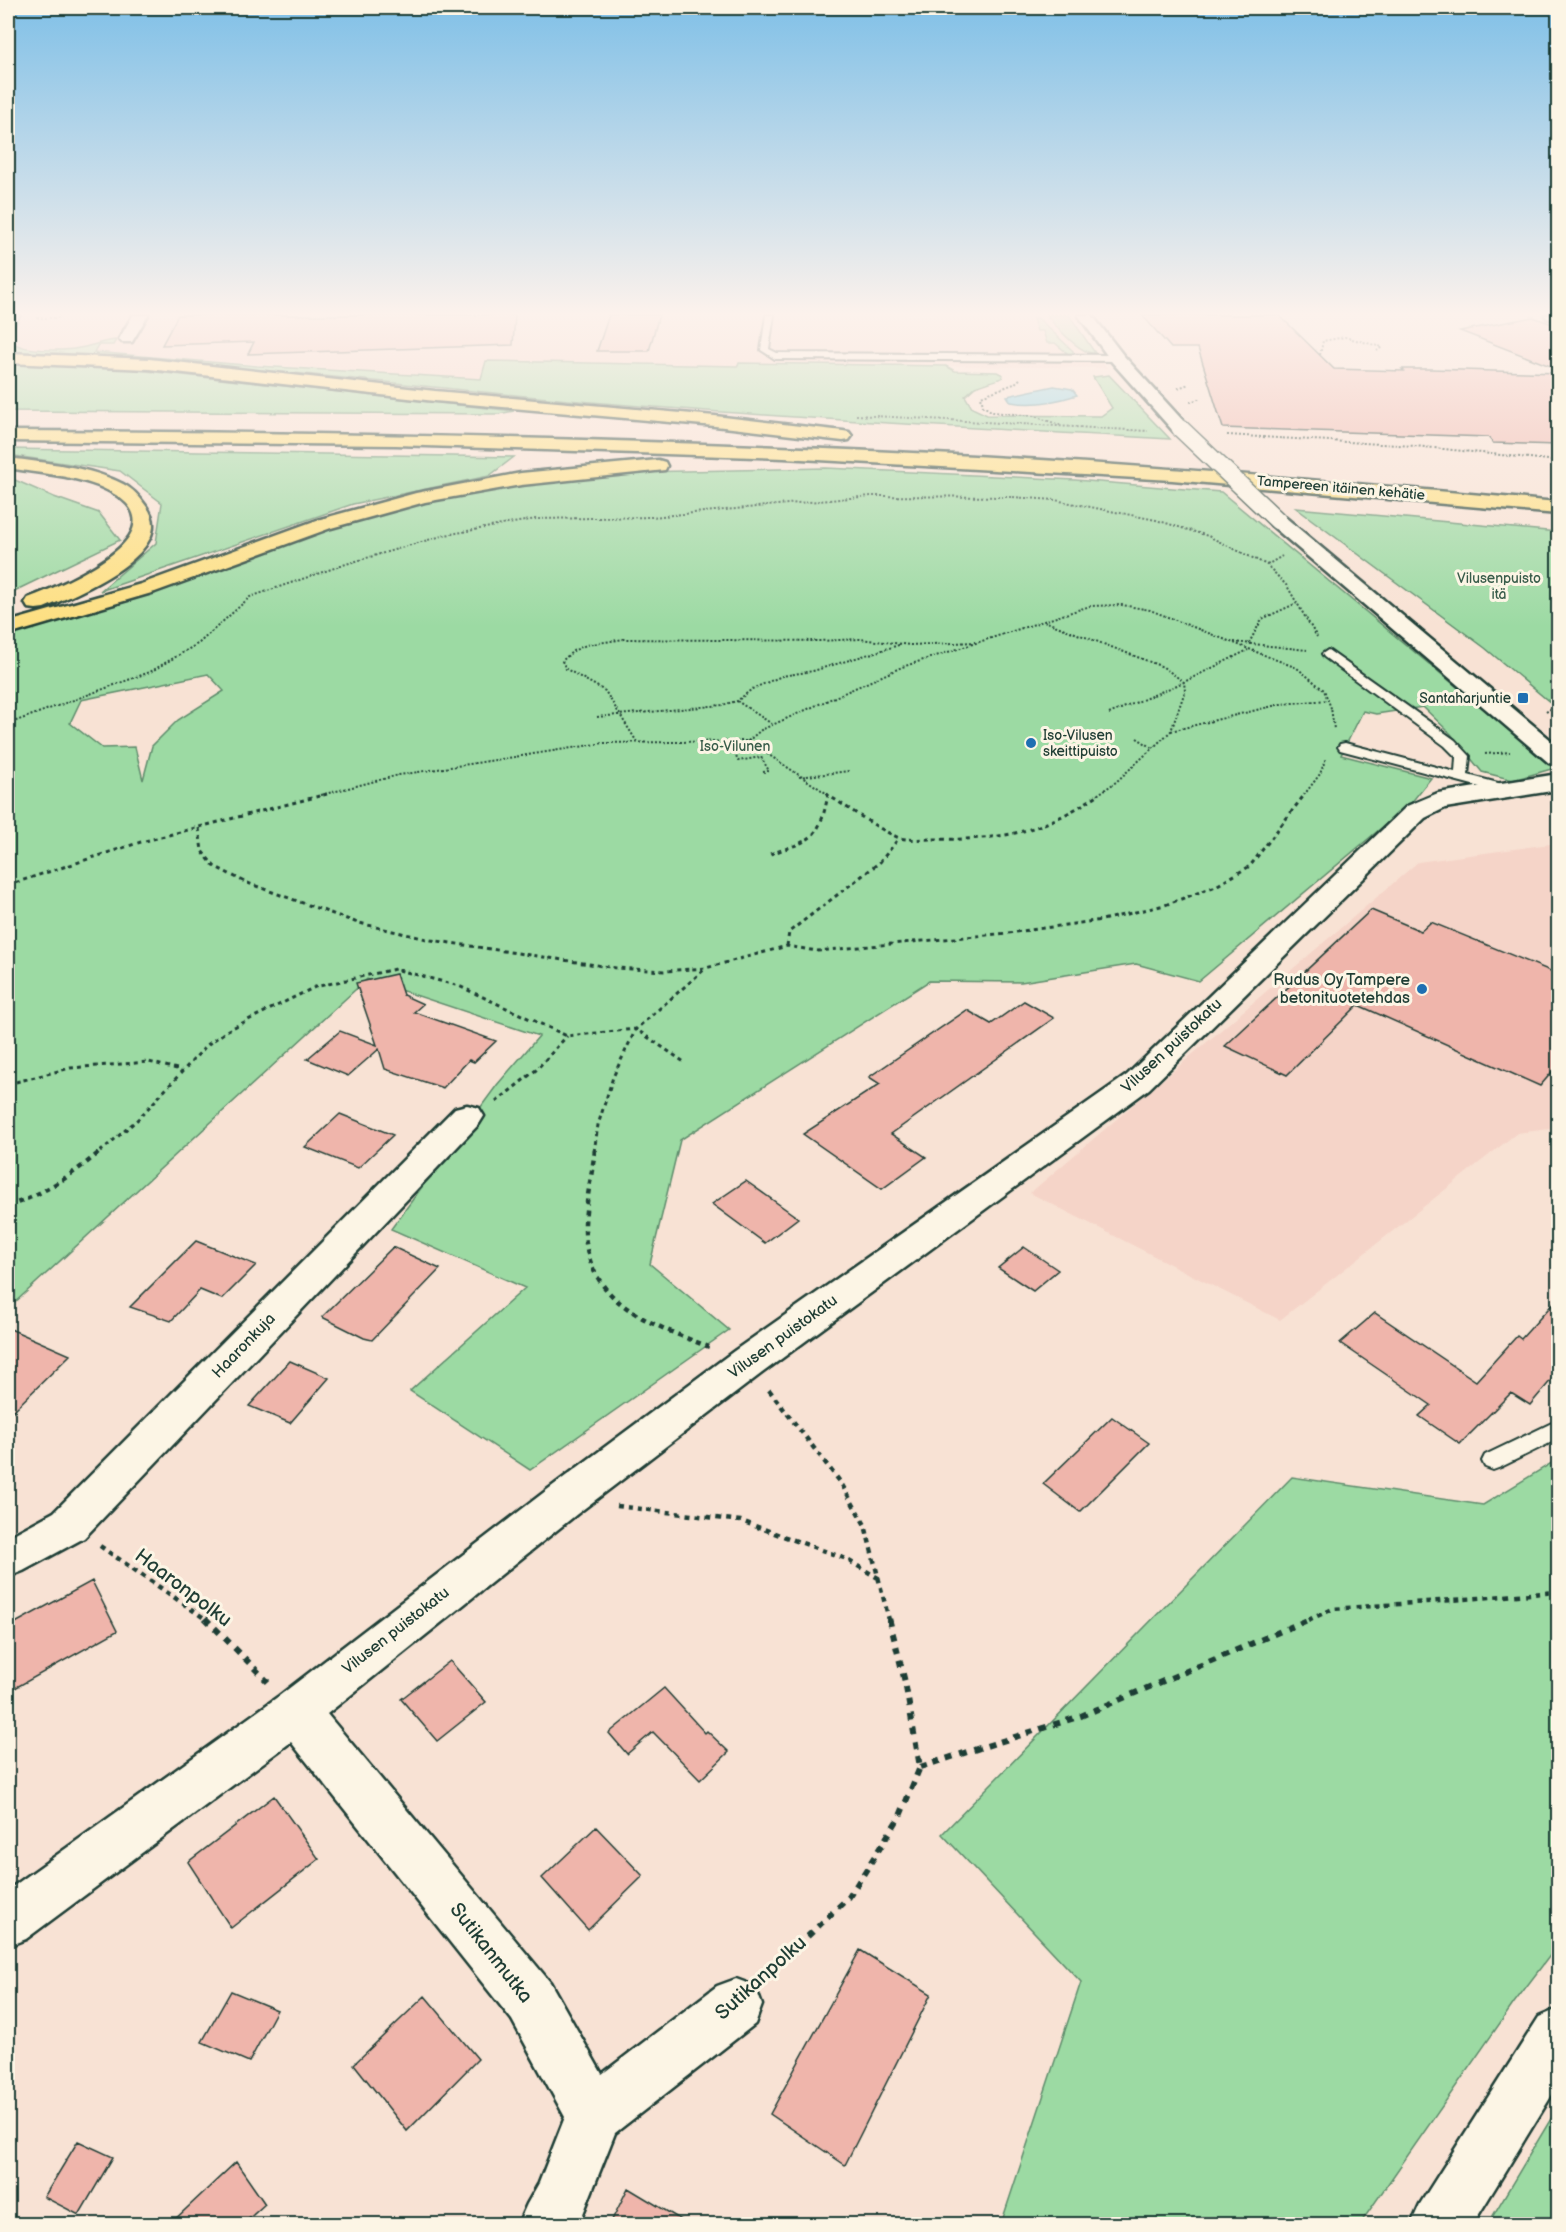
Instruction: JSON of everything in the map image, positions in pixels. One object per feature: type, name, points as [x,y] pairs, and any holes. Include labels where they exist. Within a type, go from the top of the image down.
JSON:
[{"type":"highway","points":[[21,419],[495,425],[857,438],[694,419]]},
{"type":"highway","name":"Tampereen itäinen kehätie","points":[[8,436],[216,437],[579,445],[909,458],[1173,475],[1558,508]]},
{"type":"highway","name":"Tampereen itäinen kehätie","points":[[1186,456],[1243,461]]},
{"type":"highway","points":[[8,629],[148,588],[324,524],[470,487],[567,473],[683,464],[909,458]]},
{"type":"highway","points":[[8,463],[81,476],[117,489],[138,506],[144,527],[129,552],[113,566],[66,592],[8,612]]},
{"type":"street","points":[[1172,419],[1278,521],[1558,758]]},
{"type":"street","name":"Vilusen puistokatu","points":[[8,1921],[295,1711],[562,1502],[748,1362],[1138,1082],[1416,812],[1438,801],[1558,782]]},
{"type":"street","name":"Haaronkuja","points":[[8,1558],[69,1525],[467,1116]]},
{"type":"street","name":"Sutikanmutka","points":[[295,1711],[531,2001],[594,2114]]},
{"type":"street","name":"Sutikanpolku","points":[[594,2114],[736,2005]]},
{"type":"street","points":[[1440,2224],[1558,2036]]},
{"type":"street","points":[[547,2224],[561,2201],[594,2114]]},
{"type":"lane","points":[[1328,654],[1450,743],[1463,756],[1461,777]]},
{"type":"lane","points":[[1345,747],[1508,790]]},
{"type":"lane","points":[[1493,1461],[1558,1429]]},
{"type":"path","points":[[1043,419],[1066,427],[1148,431]]},
{"type":"path","points":[[1218,434],[1415,446],[1558,461]]},
{"type":"path","points":[[8,724],[150,672],[200,643],[250,597],[346,564],[445,535],[536,519],[675,516],[871,496],[1012,497],[1055,500],[1156,520],[1208,536],[1267,565],[1287,586],[1328,654]]},
{"type":"path","points":[[1248,643],[1262,619],[1297,603]]},
{"type":"path","points":[[764,772],[769,771],[761,757],[738,761],[734,752],[761,730],[902,668],[1090,606],[1122,605],[1150,610],[1297,668],[1324,690],[1335,735],[1345,747]]},
{"type":"path","points":[[1043,621],[1163,668],[1184,682]]},
{"type":"path","points":[[637,742],[605,691],[566,669],[562,662],[573,651],[586,645],[613,640],[664,638],[860,639],[903,644],[979,642]]},
{"type":"path","points":[[1231,642],[1287,646],[1328,654]]},
{"type":"path","points":[[597,717],[701,708],[737,701],[752,689],[782,676],[824,669],[903,644]]},
{"type":"path","points":[[1109,714],[1184,682],[1249,650]]},
{"type":"path","points":[[8,885],[130,845],[399,775],[604,743],[748,741],[799,777],[899,838],[966,840],[1014,835],[1077,809],[1116,782],[1171,731],[1185,692],[1184,682]]},
{"type":"path","points":[[1171,731],[1281,704],[1328,700]]},
{"type":"path","points":[[737,701],[773,725]]},
{"type":"path","points":[[1543,714],[1558,704]]},
{"type":"path","points":[[199,828],[202,851],[214,866],[281,897],[355,922],[431,940],[616,968],[664,971],[706,968],[787,946],[817,951],[1008,933],[1102,920],[1165,905],[1216,886],[1250,866],[1320,774],[1335,735]]},
{"type":"path","points":[[1137,738],[1153,748]]},
{"type":"path","points":[[1463,756],[1515,752]]},
{"type":"path","points":[[799,777],[849,771]]},
{"type":"path","points":[[770,854],[806,842],[822,827],[828,795]]},
{"type":"path","points":[[787,946],[789,932],[880,862],[899,838]]},
{"type":"path","points":[[706,968],[636,1029],[613,1077],[598,1125],[585,1224],[588,1260],[603,1286],[624,1308],[657,1326],[748,1362],[841,1483],[865,1525],[905,1682],[920,1767],[1081,1716],[1333,1609],[1558,1592]]},
{"type":"path","points":[[8,1206],[26,1200],[80,1170],[138,1119],[207,1045],[228,1030],[315,987],[395,969],[459,986],[567,1036],[636,1029],[684,1062]]},
{"type":"path","points":[[467,1116],[502,1099],[536,1070],[567,1036]]},
{"type":"path","points":[[8,1084],[70,1068],[115,1064],[149,1062],[182,1071]]},
{"type":"path","points":[[562,1502],[662,1510],[741,1521],[844,1558],[880,1579]]},
{"type":"path","name":"Haaronpolku","points":[[69,1525],[211,1622],[295,1711]]},
{"type":"path","name":"Sutikanpolku","points":[[736,2005],[849,1897],[900,1816],[920,1767]]},
{"type":"shaded area","points":[[1558,843],[1558,1128],[1517,1133],[1280,1320],[1030,1193],[1418,862]]},
{"type":"green space","points":[[834,419],[1151,419],[1170,439]]},
{"type":"green space","points":[[8,449],[514,457],[489,476],[353,504],[100,591],[156,543],[162,503],[120,471],[8,455]]},
{"type":"green space","name":"Iso-Vilunen","points":[[826,468],[1075,480],[1221,492],[1555,768],[1513,780],[1482,772],[1451,734],[1423,707],[1376,714],[1363,711],[1341,755],[1431,778],[1411,803],[1199,981],[1136,964],[1021,982],[929,981],[680,1140],[650,1264],[729,1330],[530,1470],[410,1391],[525,1288],[391,1229],[497,1085],[539,1036],[367,979],[11,1306],[8,1305],[8,636],[179,583],[299,539],[391,510],[526,483],[637,472]],"holes":[[[208,674],[224,691],[178,720],[152,746],[143,780],[135,747],[102,748],[70,723],[81,700]]]},
{"type":"green space","points":[[8,477],[99,513],[120,540],[8,594]]},
{"type":"green space","name":"Vilusenpuisto itä","points":[[1296,508],[1558,532],[1558,709],[1485,648]]},
{"type":"green space","points":[[1558,1459],[1558,1945],[1514,2003],[1360,2224],[1001,2224],[1081,1982],[942,1834],[1292,1477],[1483,1505]]},
{"type":"green space","points":[[1558,2107],[1558,2224],[1488,2224]]},
{"type":"building","points":[[1220,419],[1558,419],[1558,445],[1493,443],[1488,437],[1223,428]]},
{"type":"building","name":"Rudus Oy Tampere betonituotetehdas","points":[[1371,910],[1421,931],[1431,922],[1558,974],[1558,1065],[1540,1086],[1358,1005],[1287,1075],[1225,1046]]},
{"type":"building","points":[[396,974],[403,995],[423,1004],[414,1012],[496,1041],[474,1062],[469,1060],[443,1088],[385,1069],[379,1049],[348,1076],[307,1059],[340,1031],[377,1045],[356,983]]},
{"type":"building","points":[[1024,1001],[1054,1018],[891,1134],[926,1157],[882,1189],[803,1134],[880,1084],[869,1077],[967,1010],[991,1024]]},
{"type":"building","points":[[340,1114],[393,1135],[358,1168],[305,1147]]},
{"type":"building","points":[[746,1181],[798,1218],[765,1243],[712,1204]]},
{"type":"building","points":[[196,1241],[256,1265],[222,1299],[200,1290],[171,1321],[130,1307]]},
{"type":"building","points":[[393,1247],[440,1269],[372,1340],[322,1317]]},
{"type":"building","points":[[1024,1247],[1058,1270],[1033,1291],[998,1268]]},
{"type":"building","points":[[1558,1298],[1558,1372],[1530,1405],[1511,1393],[1460,1444],[1419,1416],[1431,1405],[1340,1343],[1375,1313],[1476,1381],[1517,1336],[1521,1339]]},
{"type":"building","points":[[8,1328],[70,1355],[8,1416]]},
{"type":"building","points":[[290,1361],[329,1378],[290,1423],[249,1406]]},
{"type":"building","points":[[1112,1417],[1149,1443],[1080,1512],[1043,1484]]},
{"type":"building","points":[[92,1581],[117,1631],[8,1692],[8,1627]]},
{"type":"building","points":[[450,1661],[486,1702],[437,1741],[401,1699]]},
{"type":"building","points":[[664,1688],[705,1733],[707,1731],[729,1752],[700,1780],[653,1732],[627,1754],[609,1733]]},
{"type":"building","points":[[274,1796],[319,1859],[231,1928],[188,1862]]},
{"type":"building","points":[[596,1827],[643,1876],[588,1930],[542,1878]]},
{"type":"building","points":[[860,1950],[931,1994],[845,2165],[770,2114]]},
{"type":"building","points":[[231,1991],[277,2010],[249,2062],[202,2042]]},
{"type":"building","points":[[425,1996],[478,2059],[407,2131],[354,2064]]},
{"type":"building","points":[[78,2141],[113,2157],[79,2215],[44,2197]]},
{"type":"building","points":[[236,2162],[265,2204],[243,2224],[170,2224]]},
{"type":"building","points":[[628,2188],[688,2224],[610,2224]]},
{"type":"place","name":"Santaharjuntie","points":[[1523,698]]},
{"type":"place","name":"Iso-Vilusen skeittipuisto","points":[[1031,743]]},
{"type":"place","name":"Rudus Oy Tampere betonituotetehdas","points":[[1422,989]]}]
